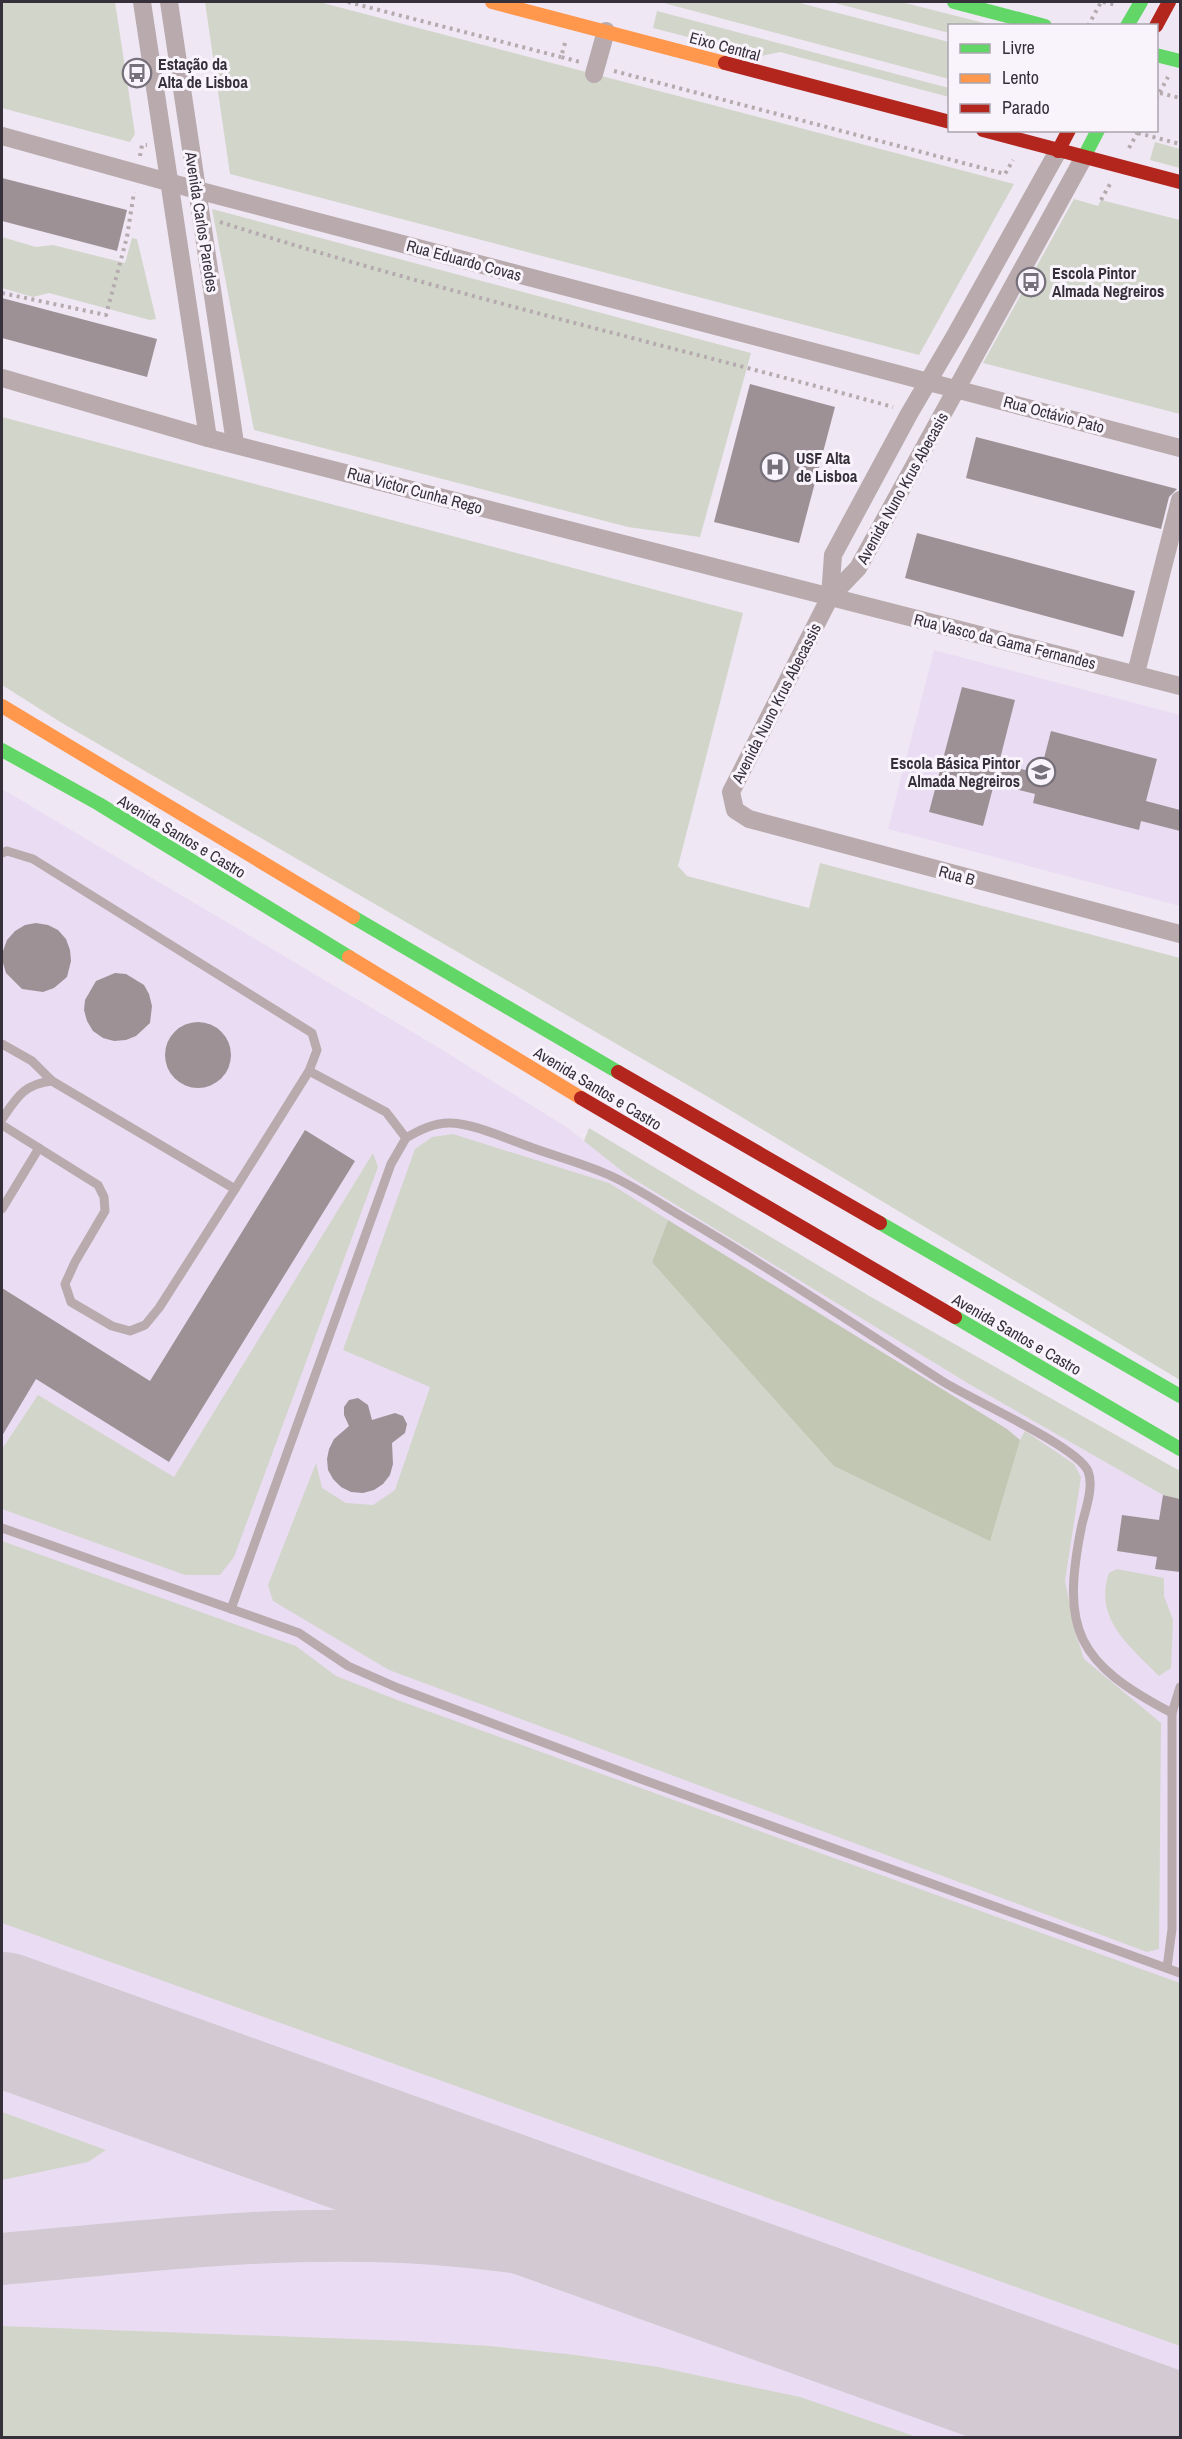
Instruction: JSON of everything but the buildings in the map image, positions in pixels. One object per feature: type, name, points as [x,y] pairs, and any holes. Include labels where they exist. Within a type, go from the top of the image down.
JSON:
[{"type":"main road","name":"Eixo Central","points":[[492,2],[948,121]]},
{"type":"main road","points":[[954,2],[1037,24]]},
{"type":"main road","points":[[1128,24],[1141,2]]},
{"type":"main road","points":[[1157,24],[1170,2]]},
{"type":"main road","points":[[1158,56],[1180,61]]},
{"type":"main road","points":[[990,132],[1180,182]]},
{"type":"main road","name":"Avenida Nuno Krus Abecasis","points":[[1058,151],[1068,132]]},
{"type":"main road","name":"Avenida Nuno Krus Abecasis","points":[[1083,157],[1097,132]]},
{"type":"main road","name":"Avenida Santos e Castro","points":[[2,706],[419,957],[1180,1396]]},
{"type":"main road","name":"Avenida Santos e Castro","points":[[2,750],[99,804],[612,1117],[1180,1449]]},
{"type":"street","name":"Avenida Carlos Paredes","points":[[142,2],[208,438]]},
{"type":"street","name":"Avenida Carlos Paredes","points":[[169,2],[235,443]]},
{"type":"street","points":[[594,74],[606,31]]},
{"type":"street","name":"Rua Eduardo Covas","points":[[2,136],[169,183],[927,381]]},
{"type":"street","name":"Avenida Nuno Krus Abecasis","points":[[830,597],[833,555],[927,381],[956,334],[1058,151]]},
{"type":"street","name":"Avenida Nuno Krus Abecasis","points":[[830,597],[858,568],[1083,157]]},
{"type":"street","name":"Rua Victor Cunha Rego","points":[[2,378],[208,438],[235,443],[830,597]]},
{"type":"street","name":"Rua Octávio Pato","points":[[927,381],[1180,448]]},
{"type":"street","points":[[1136,673],[1180,500]]},
{"type":"street","name":"Rua Vasco da Gama Fernandes","points":[[830,597],[1180,686]]},
{"type":"street","name":"Avenida Nuno Krus Abecassis","points":[[735,810],[731,792],[830,597]]},
{"type":"street","name":"Rua B","points":[[735,810],[749,819],[1180,934]]},
{"type":"lane","points":[[2,853],[7,851],[33,859],[312,1033],[317,1050],[309,1071],[159,1308],[145,1325],[130,1331],[112,1326],[71,1302],[65,1284],[75,1262],[105,1211],[104,1197],[98,1185],[2,1125]]},
{"type":"lane","points":[[2,1044],[32,1061],[52,1081],[235,1189]]},
{"type":"lane","points":[[309,1071],[386,1112],[406,1138]]},
{"type":"lane","points":[[2,1119],[18,1096],[34,1083],[52,1081]]},
{"type":"lane","points":[[231,1610],[391,1164],[406,1138],[424,1127],[450,1123],[484,1131],[609,1175],[759,1261],[945,1383],[1021,1423],[1077,1457],[1088,1472],[1089,1494],[1074,1578],[1074,1612],[1082,1642],[1106,1672],[1136,1694],[1172,1713]]},
{"type":"lane","points":[[2,1209],[39,1148]]},
{"type":"lane","points":[[2,1528],[299,1633],[348,1666],[409,1692],[638,1778],[1180,1973]]},
{"type":"lane","points":[[1167,1968],[1172,1929],[1172,1713],[1180,1687]]},
{"type":"path","points":[[348,2],[561,57]]},
{"type":"path","points":[[1089,24],[1101,2]]},
{"type":"path","points":[[616,72],[1005,174]]},
{"type":"path","points":[[1160,93],[1180,98]]},
{"type":"path","points":[[1138,133],[1180,144]]},
{"type":"path","points":[[2,293],[106,315],[127,237],[142,145],[164,144]]},
{"type":"path","points":[[134,192],[143,195]]},
{"type":"path","points":[[201,216],[326,256],[477,299],[738,364],[909,414]]},
{"type":"shaded area","points":[[2,2],[115,2],[135,134],[130,142],[2,108]]},
{"type":"shaded area","points":[[205,2],[319,2],[1014,184],[919,355],[230,174]]},
{"type":"shaded area","points":[[660,2],[796,2],[948,42],[948,79]]},
{"type":"shaded area","points":[[831,2],[901,2],[988,24],[948,24],[948,33]]},
{"type":"shaded area","points":[[657,11],[948,88],[948,97],[780,52],[761,56],[653,28]]},
{"type":"shaded area","points":[[1155,142],[1180,149],[1180,168],[1150,160]]},
{"type":"shaded area","points":[[1074,199],[1098,206],[1101,200],[1180,220],[1180,414],[983,363]]},
{"type":"shaded area","points":[[212,209],[751,353],[700,537],[628,527],[254,430]]},
{"type":"shaded area","points":[[2,237],[36,247],[53,245],[125,263],[132,238],[137,239],[156,319],[150,320],[49,293],[33,297],[2,288]]},
{"type":"shaded area","points":[[2,417],[743,613],[678,866],[687,876],[809,908],[820,863],[1180,958],[1180,1380],[710,1098],[62,723],[2,685]]},
{"type":"shaded area","name":"Escola Básica Pintor Almada Negreiros","points":[[934,650],[1180,715],[1180,906],[888,829]]},
{"type":"shaded area","points":[[2,789],[436,1046],[568,1128],[627,1175],[969,1384],[1163,1495],[1180,1499],[1180,2437],[2,2437]]},
{"type":"shaded area","points":[[589,1128],[871,1297],[1180,1471],[1180,1499],[1163,1495],[969,1384],[627,1175],[584,1141]]},
{"type":"shaded area","points":[[453,1134],[609,1183],[668,1220],[652,1262],[1020,1440],[1025,1431],[1074,1464],[1081,1477],[1065,1581],[1076,1634],[1084,1659],[1161,1723],[1159,1949],[1147,1952],[389,1670],[273,1601],[268,1585],[316,1463],[322,1488],[346,1503],[373,1505],[395,1490],[430,1387],[343,1350],[415,1149],[432,1137]]},
{"type":"shaded area","points":[[373,1153],[378,1167],[234,1557],[220,1575],[185,1575],[2,1509],[2,1449],[38,1395],[174,1477]]},
{"type":"shaded area","points":[[2,1541],[296,1646],[336,1676],[400,1701],[1180,1983],[1180,2346],[2,1923]]},
{"type":"shaded area","points":[[1117,1569],[1164,1578],[1164,1596],[1173,1620],[1171,1668],[1159,1676],[1127,1643],[1110,1618],[1105,1589],[1109,1573]]},
{"type":"shaded area","points":[[2,2112],[106,2150],[88,2162],[2,2180]]},
{"type":"shaded area","points":[[2,2326],[407,2341],[490,2346],[576,2355],[658,2367],[800,2397],[917,2437],[2,2437]]},
{"type":"green space","points":[[668,1220],[1007,1429],[1020,1440],[990,1541],[834,1466],[652,1262]]},
{"type":"taxiway","points":[[2,2259],[164,2244],[273,2237],[382,2236],[436,2239],[548,2252],[658,2273],[766,2300],[874,2331]]},
{"type":"runway","points":[[2,2019],[1170,2438]]},
{"type":"traffic: fast","points":[[954,2],[1037,24]]},
{"type":"traffic: fast","points":[[1128,24],[1141,2]]},
{"type":"traffic: fast","points":[[1158,56],[1180,61]]},
{"type":"traffic: fast","points":[[1084,157],[1097,132]]},
{"type":"traffic: fast","points":[[2,750],[99,804],[349,957]]},
{"type":"traffic: fast","points":[[353,917],[618,1072]]},
{"type":"traffic: fast","points":[[880,1223],[1180,1396]]},
{"type":"traffic: fast","points":[[955,1317],[1180,1449]]},
{"type":"traffic: slow","points":[[492,2],[725,63]]},
{"type":"traffic: slow","points":[[2,706],[353,917]]},
{"type":"traffic: slow","points":[[349,957],[581,1098]]},
{"type":"traffic: jam","points":[[1157,24],[1169,2]]},
{"type":"traffic: jam","points":[[725,63],[948,121]]},
{"type":"traffic: jam","points":[[991,132],[1180,182]]},
{"type":"traffic: jam","points":[[1058,151],[1068,132]]},
{"type":"traffic: jam","points":[[618,1072],[880,1223]]},
{"type":"traffic: jam","points":[[581,1098],[955,1317]]},
{"type":"place","name":"Estação da Alta de Lisboa","points":[[137,73]]},
{"type":"place","name":"Escola Pintor Almada Negreiros","points":[[1031,282]]},
{"type":"place","name":"USF Alta de Lisboa","points":[[775,467]]},
{"type":"place","name":"Escola Básica Pintor Almada Negreiros","points":[[1041,772]]}]
